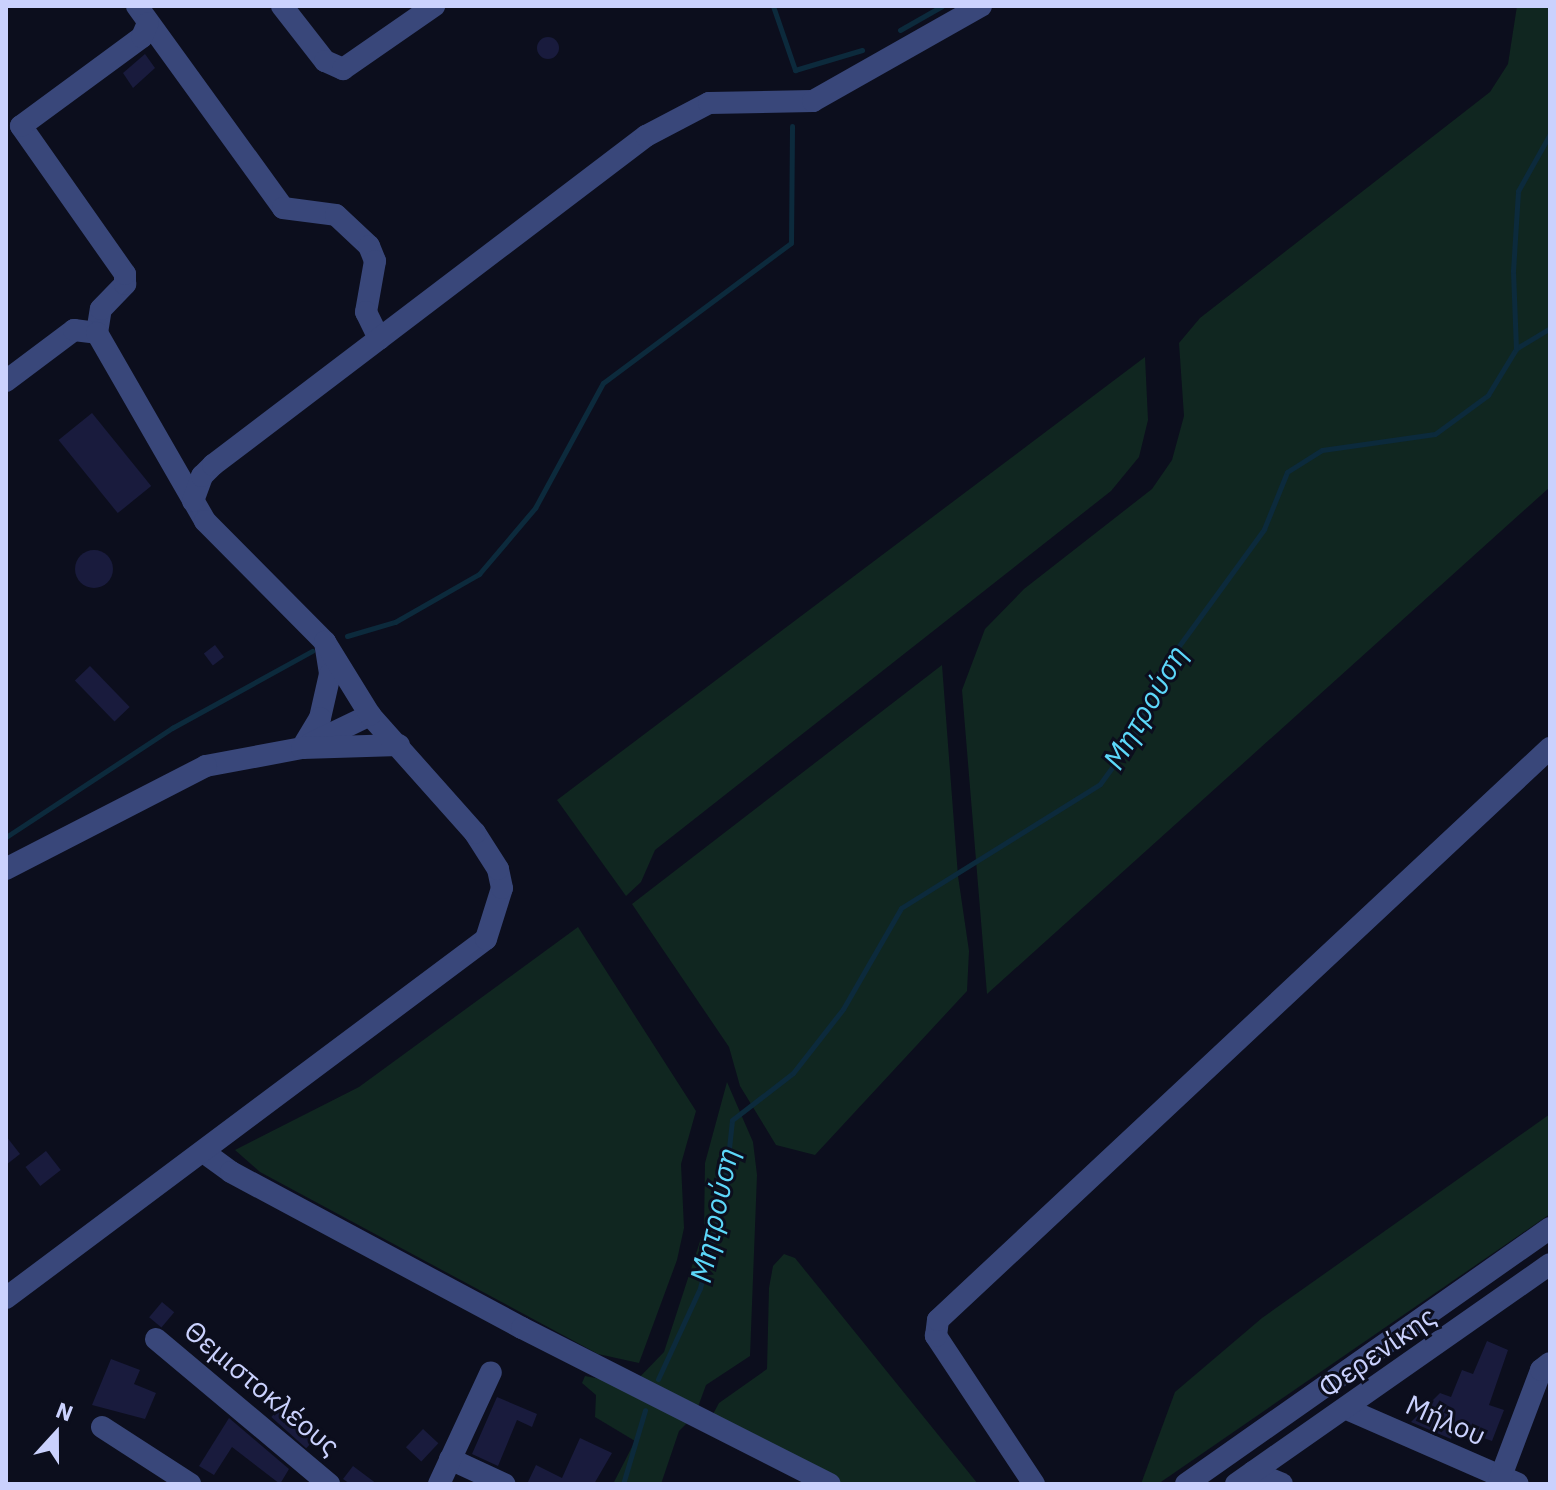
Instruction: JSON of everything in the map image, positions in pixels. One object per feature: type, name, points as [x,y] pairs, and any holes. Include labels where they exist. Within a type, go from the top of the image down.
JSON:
[{"type":"street","points":[[282,6],[325,61],[343,69],[434,6]]},
{"type":"street","points":[[193,501],[202,476],[213,465],[680,115],[709,103],[739,100],[813,101],[981,6]]},
{"type":"street","points":[[142,15],[283,208],[292,213],[324,210],[336,215],[369,246],[375,261],[366,312],[379,339]]},
{"type":"street","points":[[6,1298],[476,951],[494,922],[502,888],[498,869],[475,833],[370,715],[325,642],[205,521],[97,333],[101,309],[125,284],[125,274],[21,126],[142,37],[142,15]]},
{"type":"street","points":[[6,381],[74,330],[97,333]]},
{"type":"street","points":[[302,748],[328,694],[325,642]]},
{"type":"street","points":[[302,748],[370,715]]},
{"type":"street","points":[[6,869],[206,766],[302,748],[399,745]]},
{"type":"street","points":[[1034,1484],[936,1336],[938,1320],[1550,748]]},
{"type":"street","points":[[205,1153],[231,1172],[508,1320],[830,1484]]},
{"type":"street","points":[[1186,1484],[1550,1228]]},
{"type":"street","name":"Φερενίκης","points":[[1245,1478],[1349,1410],[1550,1264]]},
{"type":"street","name":"Θεμιστοκλέους","points":[[156,1339],[329,1484]]},
{"type":"street","points":[[1505,1482],[1541,1370],[1550,1363]]},
{"type":"street","points":[[439,1484],[491,1372]]},
{"type":"street","name":"Μήλου","points":[[1349,1410],[1505,1482]]},
{"type":"street","points":[[102,1427],[190,1484]]},
{"type":"street","points":[[450,1459],[504,1484]]},
{"type":"street","points":[[1245,1478],[1282,1484]]},
{"type":"green space","points":[[1517,6],[1550,6],[1550,487],[987,994],[962,690],[985,629],[1024,589],[1152,489],[1172,460],[1184,416],[1179,343],[1200,318],[1490,92],[1508,64]]},
{"type":"green space","points":[[1145,357],[1148,420],[1139,457],[1111,491],[655,850],[641,882],[626,896],[557,800]]},
{"type":"green space","points":[[942,665],[958,876],[969,951],[967,991],[815,1155],[776,1145],[740,1086],[729,1047],[632,904]]},
{"type":"green space","points":[[578,927],[696,1111],[681,1164],[684,1228],[677,1260],[639,1363],[598,1354],[260,1172],[235,1150],[359,1087]]},
{"type":"green space","points":[[727,1082],[753,1142],[757,1175],[750,1356],[706,1385],[695,1415],[679,1431],[661,1484],[613,1484],[635,1441],[595,1417],[596,1395],[582,1383],[585,1376],[632,1385],[664,1352],[704,1229],[705,1163]]},
{"type":"green space","points":[[1550,1114],[1550,1214],[1158,1484],[1141,1484],[1175,1392],[1262,1318]]},
{"type":"green space","points":[[784,1254],[795,1258],[978,1484],[843,1484],[712,1416],[719,1403],[767,1369],[769,1288],[773,1266]]},
{"type":"building","points":[[548,37],[556,40],[559,48],[556,56],[548,59],[540,56],[537,48],[540,40]]},
{"type":"building","points":[[145,54],[155,68],[133,88],[123,73]]},
{"type":"building","points":[[92,413],[151,486],[118,513],[59,440]]},
{"type":"building","points":[[94,550],[108,555],[113,569],[108,583],[94,588],[80,583],[75,569],[80,555]]},
{"type":"building","points":[[215,645],[224,657],[213,665],[204,653]]},
{"type":"building","points":[[90,666],[130,707],[114,722],[75,681]]},
{"type":"building","points":[[6,1136],[20,1154],[6,1165]]},
{"type":"building","points":[[46,1151],[61,1170],[40,1186],[26,1167]]},
{"type":"building","points":[[162,1302],[174,1312],[161,1328],[149,1317]]},
{"type":"building","points":[[1487,1341],[1508,1350],[1489,1405],[1504,1410],[1492,1441],[1455,1428],[1451,1439],[1411,1422],[1440,1393],[1451,1397],[1462,1370],[1473,1374]]},
{"type":"building","points":[[111,1359],[140,1370],[134,1384],[156,1393],[145,1419],[92,1405]]},
{"type":"building","points":[[497,1397],[537,1414],[532,1427],[517,1420],[498,1466],[472,1454]]},
{"type":"building","points":[[282,1405],[317,1436],[306,1448],[271,1417]]},
{"type":"building","points":[[229,1418],[289,1469],[280,1484],[232,1447],[214,1475],[199,1466]]},
{"type":"building","points":[[423,1429],[438,1443],[421,1462],[406,1447]]},
{"type":"building","points":[[580,1438],[612,1453],[594,1484],[527,1484],[536,1465],[562,1478]]},
{"type":"building","points":[[353,1466],[377,1484],[350,1484],[343,1479]]},
{"type":"waterway","points":[[773,6],[795,70],[862,50]]},
{"type":"waterway","points":[[900,30],[942,6]]},
{"type":"waterway","points":[[347,636],[395,622],[479,574],[535,508],[603,383],[791,243],[792,126]]},
{"type":"waterway","name":"Μητρούση","points":[[658,1379],[700,1288],[724,1195],[732,1120],[793,1073],[843,1009],[901,908],[1100,784],[1134,737],[1157,676],[1264,529],[1287,472],[1322,450],[1435,434],[1488,395],[1516,349],[1513,271],[1518,191],[1550,134]]},
{"type":"waterway","points":[[1517,348],[1550,328]]},
{"type":"waterway","points":[[6,837],[172,728],[312,651]]},
{"type":"waterway","name":"Μητρούση","points":[[623,1484],[645,1410]]}]
